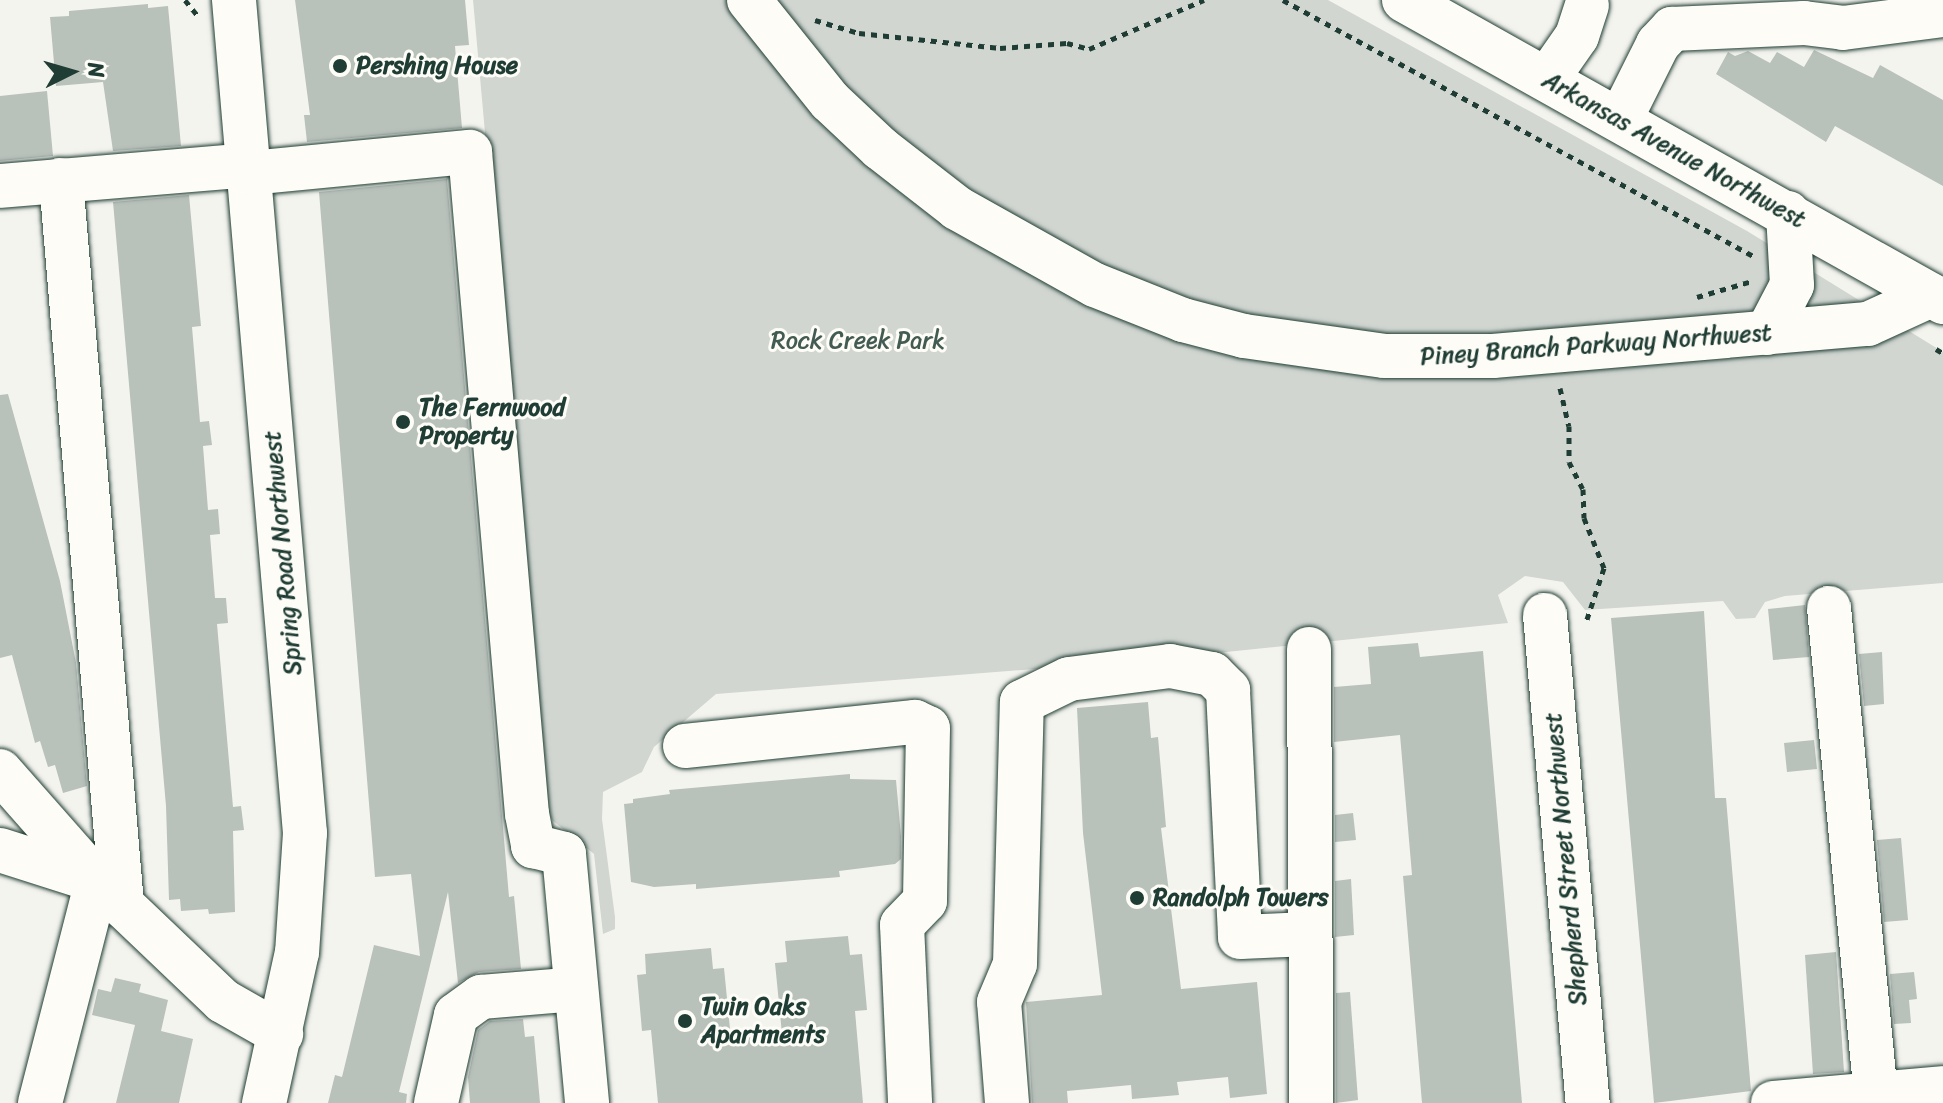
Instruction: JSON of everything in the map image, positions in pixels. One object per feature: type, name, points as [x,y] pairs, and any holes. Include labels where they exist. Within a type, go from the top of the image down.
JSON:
[{"type":"street","name":"Spring Road Northwest","points":[[234,0],[304,802],[302,905],[281,1034],[264,1103]]},
{"type":"street","name":"Piney Branch Parkway Northwest","points":[[749,0],[830,101],[905,169],[1011,242],[1095,285],[1183,320],[1332,352],[1433,358],[1555,351],[1881,321],[1937,298]]},
{"type":"street","name":"Arkansas Avenue Northwest","points":[[1404,0],[1937,298]]},
{"type":"street","points":[[1547,79],[1577,36],[1587,6]]},
{"type":"street","points":[[1620,120],[1658,44],[1672,29],[1804,23],[1843,28],[1943,15]]},
{"type":"street","points":[[0,186],[470,152],[527,814],[533,846],[564,854],[587,1103]]},
{"type":"street","points":[[40,1103],[109,893],[61,180]]},
{"type":"street","points":[[1767,333],[1792,285],[1788,213]]},
{"type":"street","points":[[1829,608],[1876,1094]]},
{"type":"street","name":"Shepherd Street Northwest","points":[[1564,621],[1588,1103]]},
{"type":"street","points":[[1309,649],[1311,1103]]},
{"type":"street","points":[[1007,1103],[999,1002],[1015,964],[1022,702],[1069,679],[1170,666],[1212,674],[1228,690],[1240,937],[1309,934]]},
{"type":"street","points":[[685,746],[915,722],[928,728],[925,901],[902,925],[910,1103]]},
{"type":"street","points":[[0,771],[109,893],[223,1001],[281,1034]]},
{"type":"street","points":[[0,850],[109,893]]},
{"type":"street","points":[[436,1103],[456,1015],[481,997],[576,989]]},
{"type":"street","points":[[1773,1103],[1943,1088]]},
{"type":"path","points":[[808,18],[859,33],[1000,48],[1067,43],[1089,49],[1204,0]]},
{"type":"path","points":[[1283,0],[1763,260]]},
{"type":"path","points":[[1684,300],[1757,279]]},
{"type":"path","points":[[1555,351],[1569,426],[1569,462],[1583,489],[1584,518],[1604,568],[1564,621]]},
{"type":"green space","name":"Rock Creek Park","points":[[473,0],[1328,0],[1747,231],[1943,352],[1943,583],[1785,596],[1765,602],[1755,618],[1736,619],[1723,601],[1585,610],[1563,582],[1525,576],[1498,595],[1508,623],[1149,660],[716,694],[654,747],[642,772],[603,792],[602,819],[615,929],[603,934],[594,854],[552,820],[546,807]]},
{"type":"building","name":"Pershing House","points":[[295,0],[465,0],[469,45],[455,46],[462,128],[307,142],[304,115],[310,115]]},
{"type":"building","points":[[148,4],[148,8],[168,6],[181,146],[113,151],[103,82],[56,86],[50,17],[69,16],[69,11]]},
{"type":"building","points":[[1814,50],[1873,78],[1880,65],[1943,100],[1943,186],[1835,126],[1826,142],[1716,74],[1728,52],[1735,56],[1748,51],[1770,63],[1777,52],[1804,67]]},
{"type":"building","points":[[47,91],[53,156],[0,161],[0,96]]},
{"type":"building","points":[[447,179],[509,897],[514,896],[521,969],[479,972],[458,983],[448,892],[399,1092],[407,1094],[406,1103],[328,1103],[335,1075],[342,1077],[374,945],[420,956],[411,874],[375,877],[319,192]]},
{"type":"building","points":[[189,195],[201,326],[192,327],[200,422],[209,421],[212,445],[203,446],[208,510],[218,509],[220,534],[210,535],[215,598],[226,598],[228,623],[217,624],[233,807],[241,806],[244,830],[233,831],[235,912],[209,914],[208,909],[181,911],[180,899],[169,900],[166,806],[113,202]]},
{"type":"building","points":[[8,394],[60,581],[76,663],[87,786],[63,793],[55,765],[48,767],[40,741],[35,743],[12,655],[0,658],[0,395]]},
{"type":"building","points":[[1805,605],[1809,657],[1773,660],[1768,609]]},
{"type":"building","points":[[1704,611],[1715,798],[1726,798],[1751,1091],[1654,1103],[1611,618]]},
{"type":"building","points":[[1418,643],[1420,657],[1483,651],[1522,1103],[1422,1103],[1403,876],[1412,875],[1400,735],[1334,742],[1334,687],[1371,684],[1368,647]]},
{"type":"building","points":[[1882,652],[1884,704],[1864,706],[1859,654]]},
{"type":"building","name":"Randolph Towers","points":[[1148,702],[1151,738],[1158,737],[1166,827],[1161,828],[1181,989],[1257,982],[1267,1094],[1230,1098],[1228,1077],[1177,1082],[1179,1095],[1132,1099],[1131,1085],[1067,1091],[1068,1103],[1032,1103],[1026,1002],[1102,995],[1083,833],[1077,708]]},
{"type":"building","points":[[1814,740],[1817,769],[1787,772],[1784,743]]},
{"type":"building","points":[[850,774],[850,779],[896,780],[901,859],[895,864],[839,871],[840,877],[696,889],[696,884],[654,887],[631,882],[624,804],[633,803],[633,799],[670,794],[669,790]]},
{"type":"building","points":[[1353,813],[1356,840],[1335,842],[1335,815]]},
{"type":"building","points":[[1901,838],[1908,920],[1884,922],[1877,840]]},
{"type":"building","points":[[1351,879],[1354,935],[1335,937],[1335,881]]},
{"type":"building","name":"Twin Oaks Apartments","points":[[848,936],[850,955],[862,954],[867,1010],[855,1011],[863,1103],[658,1103],[651,1030],[642,1031],[637,975],[646,974],[645,954],[711,948],[713,969],[724,968],[731,1039],[782,1034],[775,963],[787,962],[785,941]]},
{"type":"building","points":[[1836,952],[1844,1072],[1813,1074],[1805,955]]},
{"type":"building","points":[[1914,972],[1917,999],[1909,1000],[1911,1023],[1894,1024],[1890,974]]},
{"type":"building","points":[[115,978],[141,984],[139,992],[168,1000],[161,1031],[193,1039],[179,1103],[116,1103],[135,1025],[92,1015],[98,989],[111,992]]},
{"type":"building","points":[[1350,992],[1358,1100],[1336,1103],[1336,993]]},
{"type":"building","points":[[523,1019],[525,1037],[534,1036],[540,1103],[470,1103],[468,1077],[478,1030],[490,1021]]},
{"type":"place","name":"Pershing House","points":[[340,66]]},
{"type":"place","name":"The Fernwood Property","points":[[403,422]]},
{"type":"place","name":"Randolph Towers","points":[[1137,898]]},
{"type":"place","name":"Twin Oaks Apartments","points":[[685,1021]]}]
